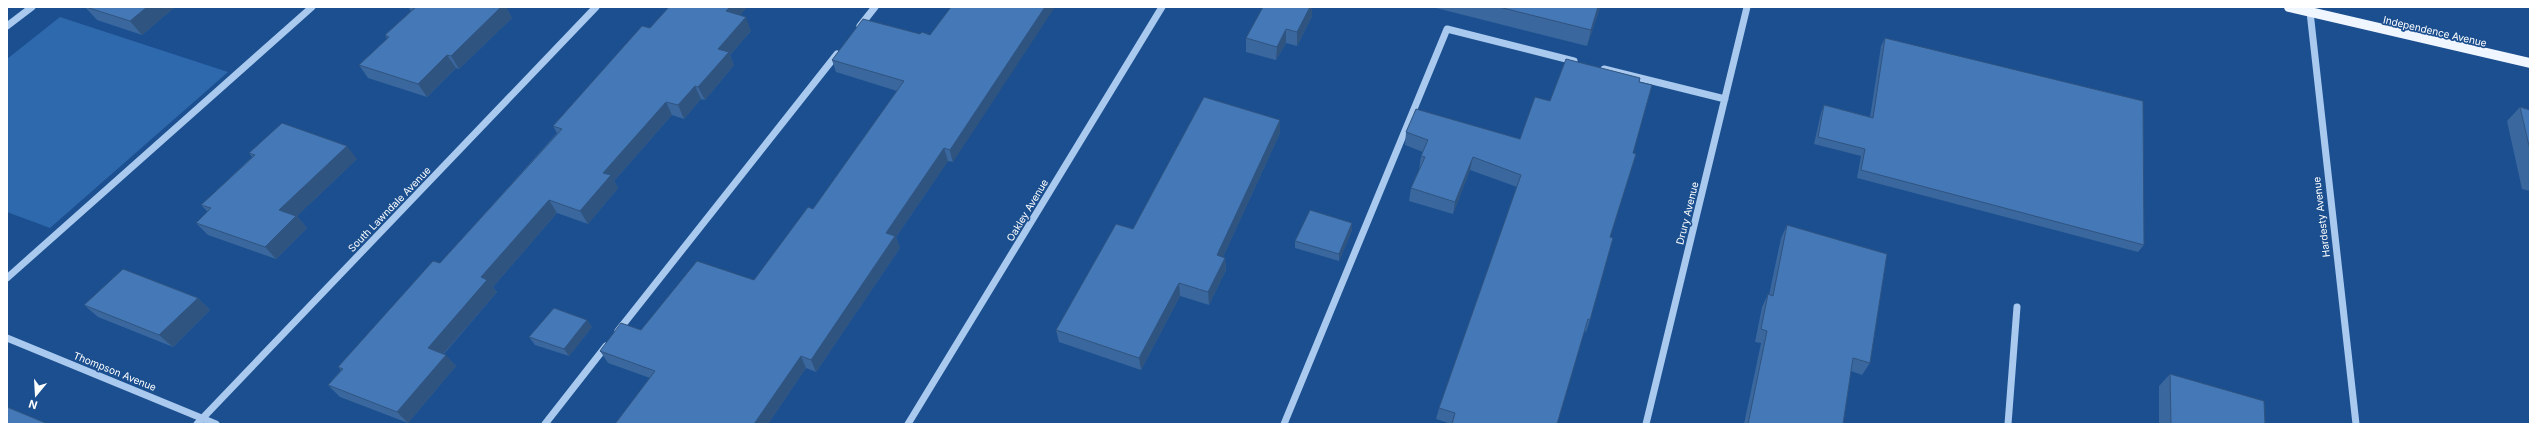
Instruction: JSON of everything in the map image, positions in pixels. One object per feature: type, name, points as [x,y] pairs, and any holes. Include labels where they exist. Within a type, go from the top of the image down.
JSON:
[{"type":"main road","name":"Independence Avenue","points":[[2289,7],[2310,9],[2530,63]]},
{"type":"street","points":[[7,26],[32,7]]},
{"type":"street","points":[[7,278],[312,7]]},
{"type":"street","name":"South Lawndale Avenue","points":[[200,421],[596,7]]},
{"type":"street","points":[[855,32],[875,7]]},
{"type":"street","name":"Oakley Avenue","points":[[908,424],[1162,7]]},
{"type":"street","name":"Drury Avenue","points":[[1646,424],[1747,7]]},
{"type":"street","name":"Hardesty Avenue","points":[[2310,9],[2356,424]]},
{"type":"street","points":[[1284,424],[1447,29],[1584,64]]},
{"type":"street","points":[[544,424],[840,51]]},
{"type":"street","points":[[1599,68],[1725,99]]},
{"type":"street","points":[[2008,424],[2017,307]]},
{"type":"street","name":"Thompson Avenue","points":[[7,338],[200,421],[216,424]]},
{"type":"shaded area","points":[[60,17],[228,72],[50,228],[7,212],[7,59]]},
{"type":"building","points":[[86,7],[147,7],[130,21]]},
{"type":"building","points":[[416,7],[501,7],[451,56],[447,55],[418,84],[359,65],[389,37],[385,35]]},
{"type":"building","points":[[669,7],[730,7],[726,11],[746,17],[718,49],[729,52],[698,87],[695,86],[678,105],[666,102],[603,173],[611,175],[580,211],[549,200],[481,277],[487,280],[428,348],[446,355],[397,412],[328,385],[343,369],[338,367],[433,261],[440,263],[562,129],[553,126],[642,26],[650,28]]},
{"type":"building","points":[[951,7],[1045,7],[950,150],[944,148],[886,233],[895,236],[811,360],[801,356],[754,424],[615,424],[655,371],[600,351],[621,323],[641,330],[697,261],[754,280],[808,207],[813,209],[904,81],[832,60],[863,19],[920,34],[922,32],[930,35]]},
{"type":"building","points":[[1263,7],[1310,7],[1297,32],[1286,29],[1277,47],[1246,38]]},
{"type":"building","points":[[1499,7],[1598,7],[1591,30]]},
{"type":"building","points":[[1885,38],[2143,101],[2144,245],[1861,170],[1865,149],[1818,137],[1824,105],[1873,118]]},
{"type":"building","points":[[1566,59],[1640,78],[1639,82],[1652,85],[1633,153],[1636,154],[1610,237],[1613,238],[1590,320],[1588,319],[1557,424],[1452,424],[1455,413],[1439,408],[1521,175],[1473,157],[1455,202],[1411,188],[1425,157],[1421,156],[1428,140],[1406,132],[1416,109],[1520,139],[1535,97],[1550,101]]},
{"type":"building","points":[[1204,97],[1280,120],[1217,255],[1225,258],[1208,292],[1179,283],[1139,358],[1056,330],[1116,224],[1133,229]]},
{"type":"building","points":[[2520,107],[2530,110],[2530,150]]},
{"type":"building","points":[[282,123],[347,146],[279,210],[296,216],[265,247],[196,223],[211,208],[201,205],[255,155],[249,153]]},
{"type":"building","points":[[1310,210],[1352,223],[1339,254],[1295,241]]},
{"type":"building","points":[[1787,225],[1887,254],[1870,363],[1853,358],[1843,424],[1748,424],[1767,331],[1761,329],[1768,294],[1773,296]]},
{"type":"building","points":[[123,269],[198,298],[159,335],[84,305]]},
{"type":"building","points":[[554,308],[587,320],[564,349],[529,337]]},
{"type":"building","points":[[2170,374],[2264,401],[2265,424],[2171,424]]},
{"type":"building","points":[[7,407],[48,424],[7,424]]}]
